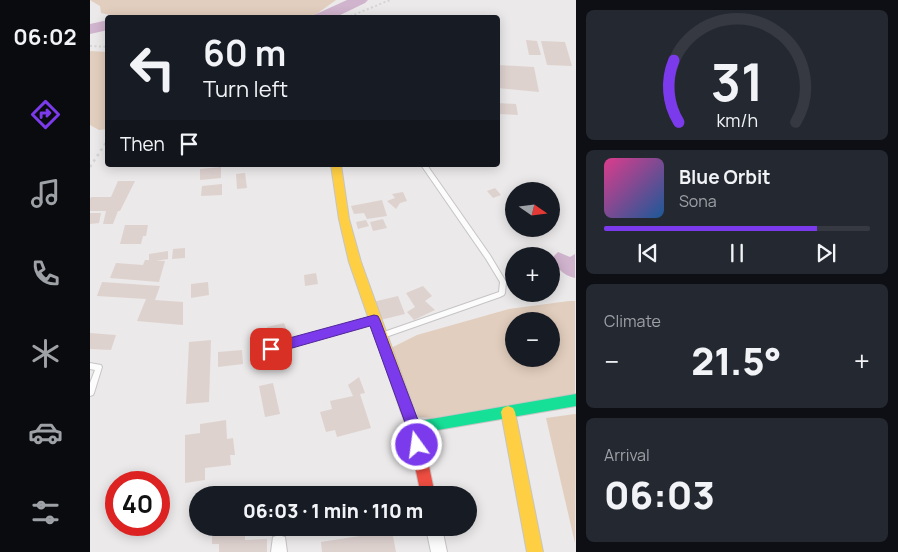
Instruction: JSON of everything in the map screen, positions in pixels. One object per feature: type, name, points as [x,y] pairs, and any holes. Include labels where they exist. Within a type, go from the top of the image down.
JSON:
[{"type":"street","points":[[336,167],[344,219],[374,320],[414,428],[426,486]]},
{"type":"street","points":[[414,428],[576,400]]},
{"type":"street","points":[[508,412],[535,552]]},
{"type":"street","points":[[436,536],[439,552]]},
{"type":"lane","points":[[380,336],[498,296],[504,288],[503,282],[488,257],[425,167]]},
{"type":"lane","points":[[254,354],[374,320]]},
{"type":"lane","points":[[90,366],[99,367],[90,393]]},
{"type":"path","points":[[353,15],[390,0]]},
{"type":"path","points":[[90,46],[105,46]]},
{"type":"path","points":[[90,167],[105,144]]},
{"type":"shaded area","points":[[90,0],[336,0],[315,15],[111,15],[101,13],[100,6]]},
{"type":"shaded area","points":[[90,51],[105,52],[105,129],[99,130],[90,125]]},
{"type":"shaded area","points":[[560,253],[570,257],[575,254],[575,278],[561,271]]},
{"type":"shaded area","points":[[575,301],[575,394],[433,418],[418,417],[391,348],[417,335],[509,309]]},
{"type":"shaded area","points":[[576,414],[575,543],[546,418]]},
{"type":"building","points":[[526,40],[537,41],[541,55],[529,55]]},
{"type":"building","points":[[541,41],[565,42],[572,66],[547,65]]},
{"type":"building","points":[[500,65],[534,67],[539,92],[500,88]]},
{"type":"building","points":[[500,103],[516,104],[518,115],[500,114]]},
{"type":"building","points":[[221,167],[221,178],[200,180],[200,169]]},
{"type":"building","points":[[245,173],[247,188],[237,189],[236,174]]},
{"type":"building","points":[[118,181],[135,181],[113,224],[103,224],[106,211],[90,211],[90,199],[91,197],[111,197]]},
{"type":"building","points":[[222,184],[222,195],[201,196],[202,186]]},
{"type":"building","points":[[495,188],[501,195],[493,198],[487,191]]},
{"type":"building","points":[[403,192],[407,201],[400,203],[396,209],[387,201],[395,198],[392,194]]},
{"type":"building","points":[[382,200],[387,216],[367,219],[364,213],[354,214],[351,206]]},
{"type":"building","points":[[90,213],[101,213],[99,223],[90,224]]},
{"type":"building","points":[[383,219],[387,228],[373,231],[370,222]]},
{"type":"building","points":[[366,220],[369,226],[358,229],[356,222]]},
{"type":"building","points":[[125,225],[148,225],[146,236],[143,236],[141,244],[120,244]]},
{"type":"building","points":[[185,248],[185,258],[172,259],[173,249]]},
{"type":"building","points":[[168,251],[168,259],[156,261],[165,261],[159,282],[110,278],[116,263],[143,265],[145,260],[149,260],[149,254]]},
{"type":"building","points":[[316,273],[318,284],[305,286],[304,275]]},
{"type":"building","points":[[102,282],[160,286],[155,300],[183,302],[183,325],[137,321],[146,299],[97,296]]},
{"type":"building","points":[[208,282],[209,295],[191,298],[191,284]]},
{"type":"building","points":[[423,286],[432,296],[425,301],[435,310],[414,320],[407,312],[415,307],[406,293]]},
{"type":"building","points":[[398,296],[405,314],[380,320],[373,302]]},
{"type":"building","points":[[284,323],[289,336],[271,341],[267,327]]},
{"type":"building","points":[[90,333],[116,335],[111,350],[90,349]]},
{"type":"building","points":[[211,340],[209,402],[186,404],[189,342]]},
{"type":"building","points":[[242,350],[243,364],[218,367],[218,352]]},
{"type":"building","points":[[359,377],[365,393],[360,394],[371,428],[337,437],[335,430],[326,432],[320,412],[332,409],[330,401],[353,396],[348,385]]},
{"type":"building","points":[[273,383],[280,414],[265,417],[259,386]]},
{"type":"building","points":[[226,420],[227,439],[233,438],[235,455],[230,455],[231,465],[205,468],[205,480],[185,483],[185,435],[200,433],[200,424]]},
{"type":"building","points":[[212,536],[245,536],[245,540],[267,539],[267,552],[219,552],[219,544],[212,544]]},
{"type":"building","points":[[360,536],[393,536],[396,552],[322,552],[321,542]]},
{"type":"waterway","points":[[327,15],[360,0]]},
{"type":"waterway","points":[[90,29],[105,26]]},
{"type":"traffic: fast","points":[[414,428],[576,400]]},
{"type":"traffic: slow","points":[[336,167],[344,219],[355,262],[407,409]]},
{"type":"traffic: slow","points":[[508,412],[535,552]]},
{"type":"traffic: jam","points":[[407,409],[414,428],[426,486]]},
{"type":"route","points":[[271,349],[374,320],[414,428],[417,445]]}]
